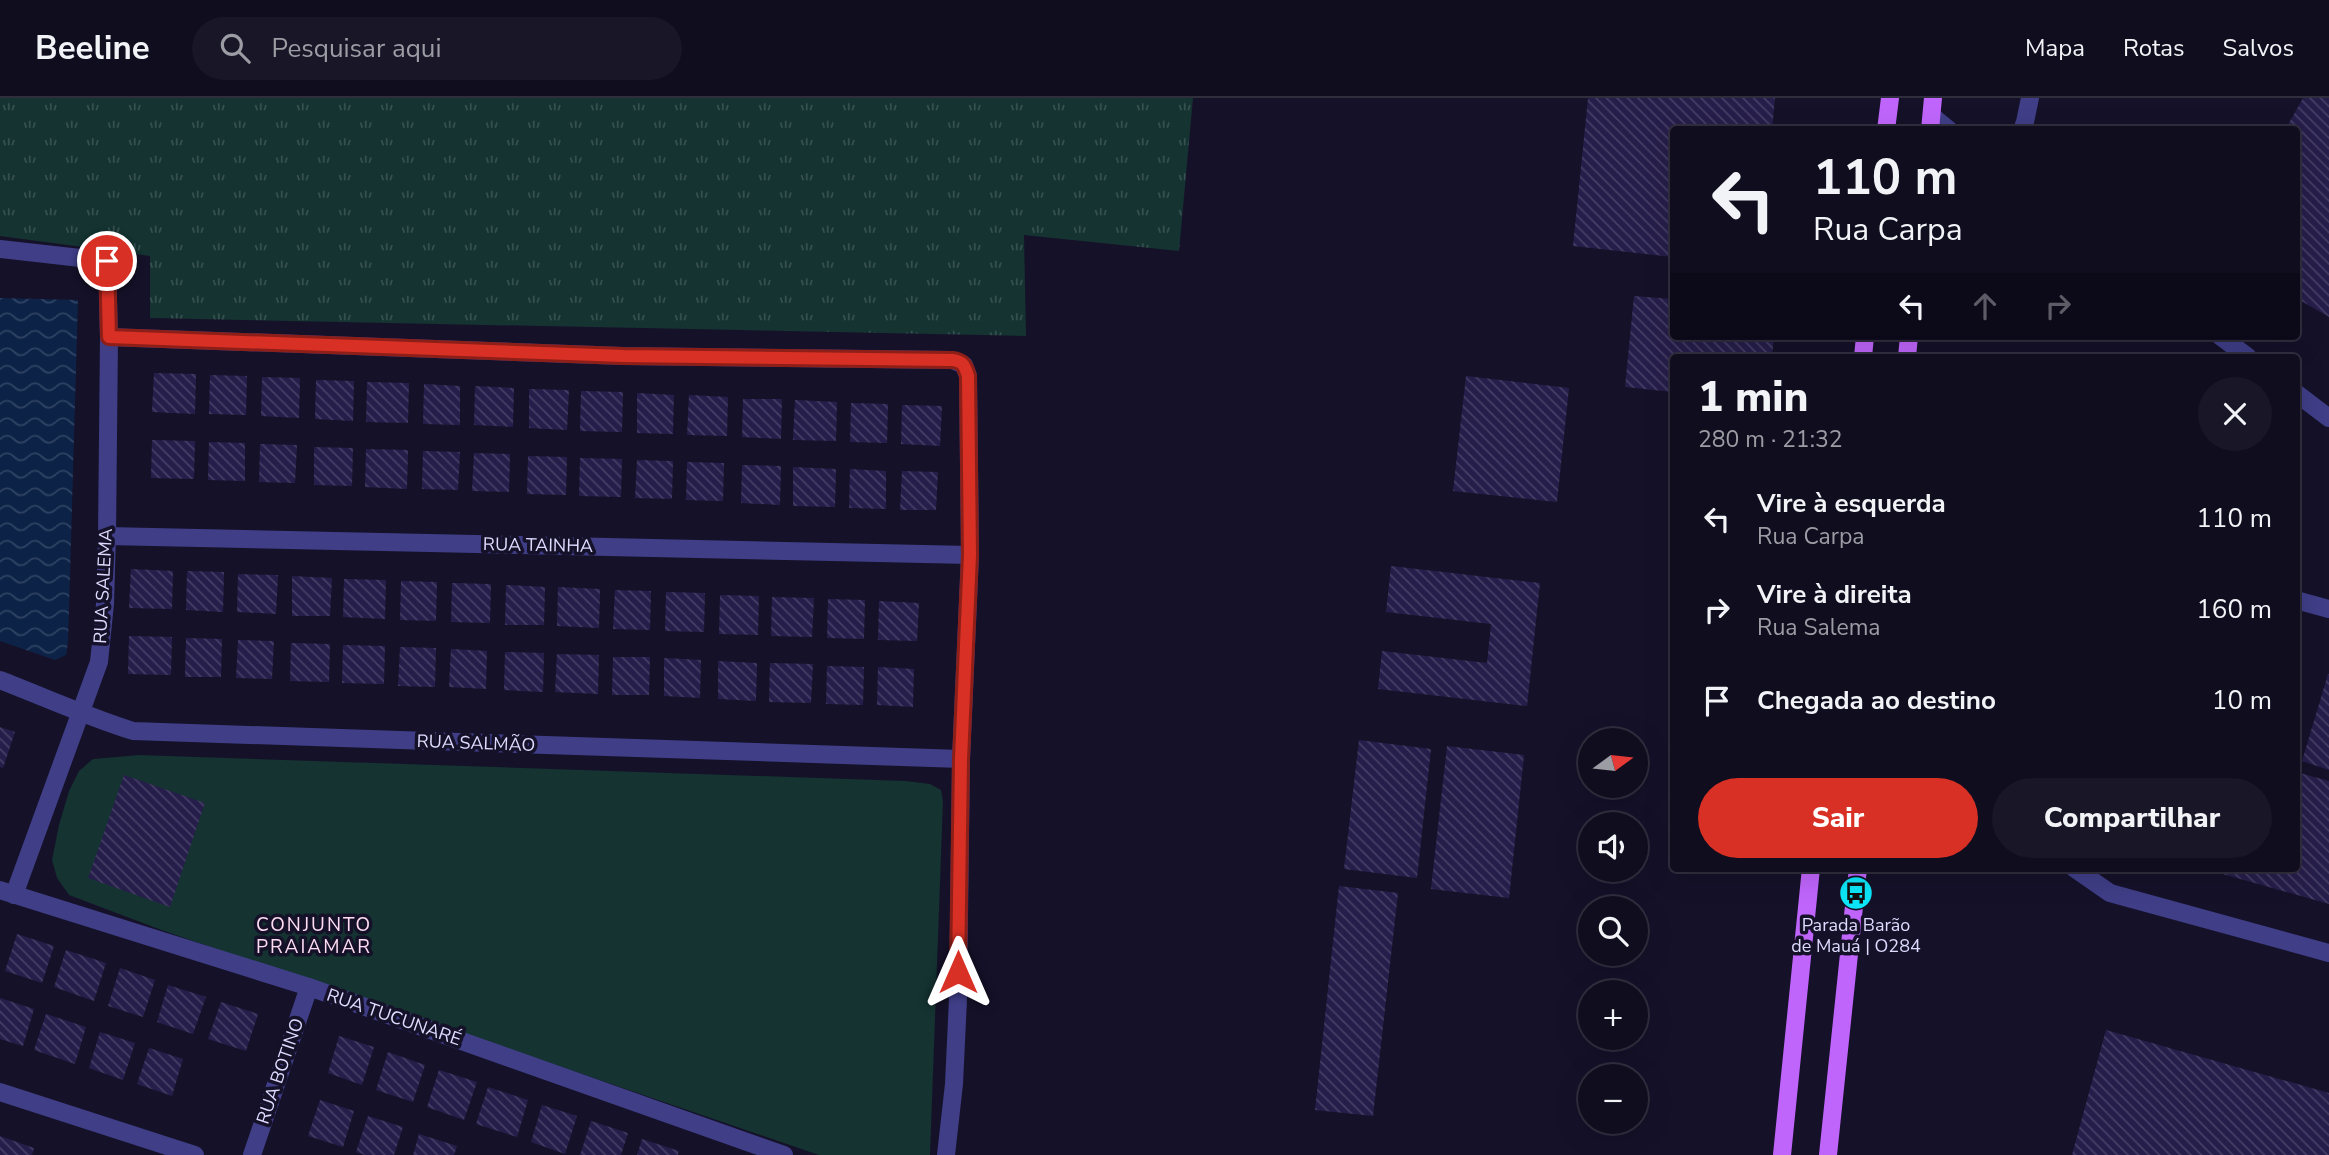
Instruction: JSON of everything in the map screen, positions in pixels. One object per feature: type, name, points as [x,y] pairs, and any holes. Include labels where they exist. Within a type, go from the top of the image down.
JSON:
[{"type":"main road","points":[[1886,126],[1890,98]]},
{"type":"main road","points":[[1782,1155],[1811,872]]},
{"type":"main road","points":[[1828,1155],[1858,872]]},
{"type":"street","points":[[2024,126],[2030,98]]},
{"type":"street","name":"RUA SALEMA","points":[[0,250],[107,261],[109,337],[105,604],[99,662],[7,893]]},
{"type":"street","points":[[109,337],[623,356],[961,362],[968,376],[970,555],[961,759],[958,999],[954,1084],[946,1155]]},
{"type":"street","points":[[2225,340],[2244,354]]},
{"type":"street","points":[[2300,396],[2329,418]]},
{"type":"street","name":"RUA TAINHA","points":[[107,536],[970,555]]},
{"type":"street","points":[[2300,601],[2329,609]]},
{"type":"street","name":"RUA SALMÃO","points":[[0,680],[80,711],[98,721],[133,731],[961,759]]},
{"type":"street","points":[[2080,872],[2110,892],[2329,953]]},
{"type":"street","name":"RUA TUCUNARÉ","points":[[7,893],[309,987],[784,1155]]},
{"type":"street","name":"RUA BOTINO","points":[[252,1155],[309,987]]},
{"type":"street","points":[[0,1092],[195,1155]]},
{"type":"green space","points":[[0,98],[1193,98],[1179,251],[1024,235],[1026,336],[150,318],[150,256],[0,236]]},
{"type":"green space","points":[[139,755],[906,781],[930,784],[941,790],[943,801],[930,1155],[819,1155],[164,931],[69,895],[57,878],[52,860],[69,791],[79,771],[93,759]]},
{"type":"water","points":[[0,298],[78,300],[68,643],[66,655],[55,660],[0,641]]},
{"type":"building","points":[[1588,98],[1775,98],[1772,126],[1670,126],[1670,257],[1573,246]]},
{"type":"building","points":[[2303,98],[2329,98],[2329,317],[2300,300],[2300,126],[2287,126]]},
{"type":"building","points":[[1634,296],[1670,299],[1670,340],[1774,340],[1772,354],[1670,354],[1670,392],[1625,387]]},
{"type":"building","points":[[154,373],[196,374],[195,414],[152,412]]},
{"type":"building","points":[[210,375],[247,376],[246,415],[209,414]]},
{"type":"building","points":[[1466,376],[1569,388],[1557,502],[1453,491]]},
{"type":"building","points":[[262,377],[300,378],[299,418],[261,416]]},
{"type":"building","points":[[316,380],[354,381],[353,421],[315,419]]},
{"type":"building","points":[[367,382],[409,383],[408,423],[366,422]]},
{"type":"building","points":[[424,384],[460,386],[460,425],[423,424]]},
{"type":"building","points":[[475,386],[514,388],[513,427],[474,425]]},
{"type":"building","points":[[529,389],[569,390],[567,430],[529,428]]},
{"type":"building","points":[[581,391],[623,392],[622,432],[580,431]]},
{"type":"building","points":[[637,393],[674,395],[673,434],[637,433]]},
{"type":"building","points":[[689,395],[728,397],[727,436],[687,435]]},
{"type":"building","points":[[743,399],[782,399],[781,439],[742,437]]},
{"type":"building","points":[[795,400],[837,402],[836,441],[793,440]]},
{"type":"building","points":[[851,403],[888,404],[887,443],[850,442]]},
{"type":"building","points":[[902,405],[942,406],[940,446],[901,444]]},
{"type":"building","points":[[152,440],[195,441],[194,479],[151,478]]},
{"type":"building","points":[[209,442],[245,443],[245,481],[208,480]]},
{"type":"building","points":[[260,444],[297,445],[295,483],[259,482]]},
{"type":"building","points":[[314,447],[353,448],[352,486],[314,485]]},
{"type":"building","points":[[366,449],[408,450],[407,489],[365,487]]},
{"type":"building","points":[[423,451],[460,452],[458,490],[422,489]]},
{"type":"building","points":[[474,453],[510,454],[509,492],[472,491]]},
{"type":"building","points":[[528,456],[567,457],[566,495],[527,494]]},
{"type":"building","points":[[580,458],[622,459],[621,497],[579,496]]},
{"type":"building","points":[[637,460],[673,461],[672,499],[635,498]]},
{"type":"building","points":[[687,462],[724,463],[723,501],[686,500]]},
{"type":"building","points":[[742,465],[781,466],[780,505],[741,503]]},
{"type":"building","points":[[793,467],[836,469],[835,507],[793,506]]},
{"type":"building","points":[[850,469],[886,471],[886,509],[849,508]]},
{"type":"building","points":[[902,471],[938,472],[936,510],[900,510]]},
{"type":"building","points":[[1391,566],[1540,583],[1527,706],[1378,689],[1382,651],[1487,663],[1491,624],[1386,612]]},
{"type":"building","points":[[131,569],[173,571],[172,609],[129,608]]},
{"type":"building","points":[[187,571],[224,572],[223,612],[186,610]]},
{"type":"building","points":[[238,574],[278,575],[276,614],[237,612]]},
{"type":"building","points":[[292,576],[332,578],[330,616],[292,616]]},
{"type":"building","points":[[344,579],[386,580],[385,619],[343,617]]},
{"type":"building","points":[[401,581],[437,582],[436,621],[400,620]]},
{"type":"building","points":[[452,583],[491,584],[490,623],[451,622]]},
{"type":"building","points":[[506,585],[545,587],[544,625],[505,625]]},
{"type":"building","points":[[558,587],[600,589],[599,628],[557,626]]},
{"type":"building","points":[[615,590],[651,591],[650,630],[613,629]]},
{"type":"building","points":[[666,592],[705,593],[704,632],[665,631]]},
{"type":"building","points":[[720,595],[759,596],[758,635],[719,634]]},
{"type":"building","points":[[772,597],[814,598],[812,637],[771,636]]},
{"type":"building","points":[[828,599],[865,600],[864,639],[827,638]]},
{"type":"building","points":[[879,601],[919,603],[917,641],[878,640]]},
{"type":"building","points":[[129,636],[172,637],[171,675],[128,674]]},
{"type":"building","points":[[186,638],[222,639],[221,677],[185,677]]},
{"type":"building","points":[[238,640],[274,641],[272,679],[236,678]]},
{"type":"building","points":[[291,643],[330,644],[329,682],[290,681]]},
{"type":"building","points":[[343,645],[385,646],[384,684],[342,683]]},
{"type":"building","points":[[400,647],[436,648],[435,687],[398,686]]},
{"type":"building","points":[[451,649],[487,651],[486,689],[449,687]]},
{"type":"building","points":[[505,652],[544,653],[543,692],[504,690]]},
{"type":"building","points":[[557,654],[599,655],[598,694],[555,692]]},
{"type":"building","points":[[613,657],[650,657],[649,695],[612,695]]},
{"type":"building","points":[[664,658],[701,660],[700,698],[664,696]]},
{"type":"building","points":[[718,661],[757,663],[756,701],[718,699]]},
{"type":"building","points":[[770,663],[813,664],[811,703],[769,702]]},
{"type":"building","points":[[827,666],[864,667],[863,705],[826,704]]},
{"type":"building","points":[[878,667],[914,669],[913,707],[877,705]]},
{"type":"building","points":[[2329,674],[2329,770],[2302,761]]},
{"type":"building","points":[[0,727],[15,732],[3,768],[0,767]]},
{"type":"building","points":[[1359,740],[1431,749],[1417,878],[1344,869]]},
{"type":"building","points":[[1447,746],[1524,755],[1509,898],[1431,889]]},
{"type":"building","points":[[2300,773],[2329,781],[2329,904],[2216,872],[2300,872]]},
{"type":"building","points":[[124,775],[205,803],[170,907],[88,878]]},
{"type":"building","points":[[1339,886],[1398,893],[1373,1116],[1315,1110]]},
{"type":"building","points":[[17,934],[54,946],[42,983],[5,971]]},
{"type":"building","points":[[66,950],[106,963],[94,1001],[54,987]]},
{"type":"building","points":[[120,968],[155,980],[143,1017],[108,1006]]},
{"type":"building","points":[[168,985],[206,997],[193,1034],[157,1022]]},
{"type":"building","points":[[0,998],[34,1009],[23,1046],[0,1039]]},
{"type":"building","points":[[221,1002],[258,1014],[246,1051],[208,1039]]},
{"type":"building","points":[[46,1014],[86,1027],[75,1064],[34,1050]]},
{"type":"building","points":[[2106,1030],[2329,1093],[2329,1155],[2072,1155]]},
{"type":"building","points":[[100,1032],[135,1043],[123,1080],[89,1068]]},
{"type":"building","points":[[339,1036],[374,1047],[362,1085],[328,1073]]},
{"type":"building","points":[[149,1048],[183,1059],[172,1096],[137,1084]]},
{"type":"building","points":[[388,1052],[425,1065],[413,1102],[376,1090]]},
{"type":"building","points":[[439,1070],[477,1082],[464,1120],[427,1107]]},
{"type":"building","points":[[488,1087],[528,1100],[517,1137],[476,1124]]},
{"type":"building","points":[[320,1100],[354,1111],[343,1147],[308,1136]]},
{"type":"building","points":[[542,1105],[577,1116],[565,1154],[531,1142]]},
{"type":"building","points":[[368,1116],[403,1127],[394,1155],[365,1155],[356,1152]]},
{"type":"building","points":[[591,1121],[628,1133],[621,1155],[580,1155]]},
{"type":"building","points":[[419,1134],[457,1146],[454,1155],[413,1155]]},
{"type":"building","points":[[0,1136],[34,1148],[32,1155],[0,1155]]},
{"type":"building","points":[[642,1139],[679,1151],[678,1155],[637,1155]]},
{"type":"place","name":"Parada Barão de Mauá | O284","points":[[1856,893]]},
{"type":"district","name":"CONJUNTO PRAIAMAR","points":[[314,936]]},
{"type":"route","points":[[107,261],[109,337],[623,356],[961,362],[968,376],[970,555],[961,759],[958,972]]}]
